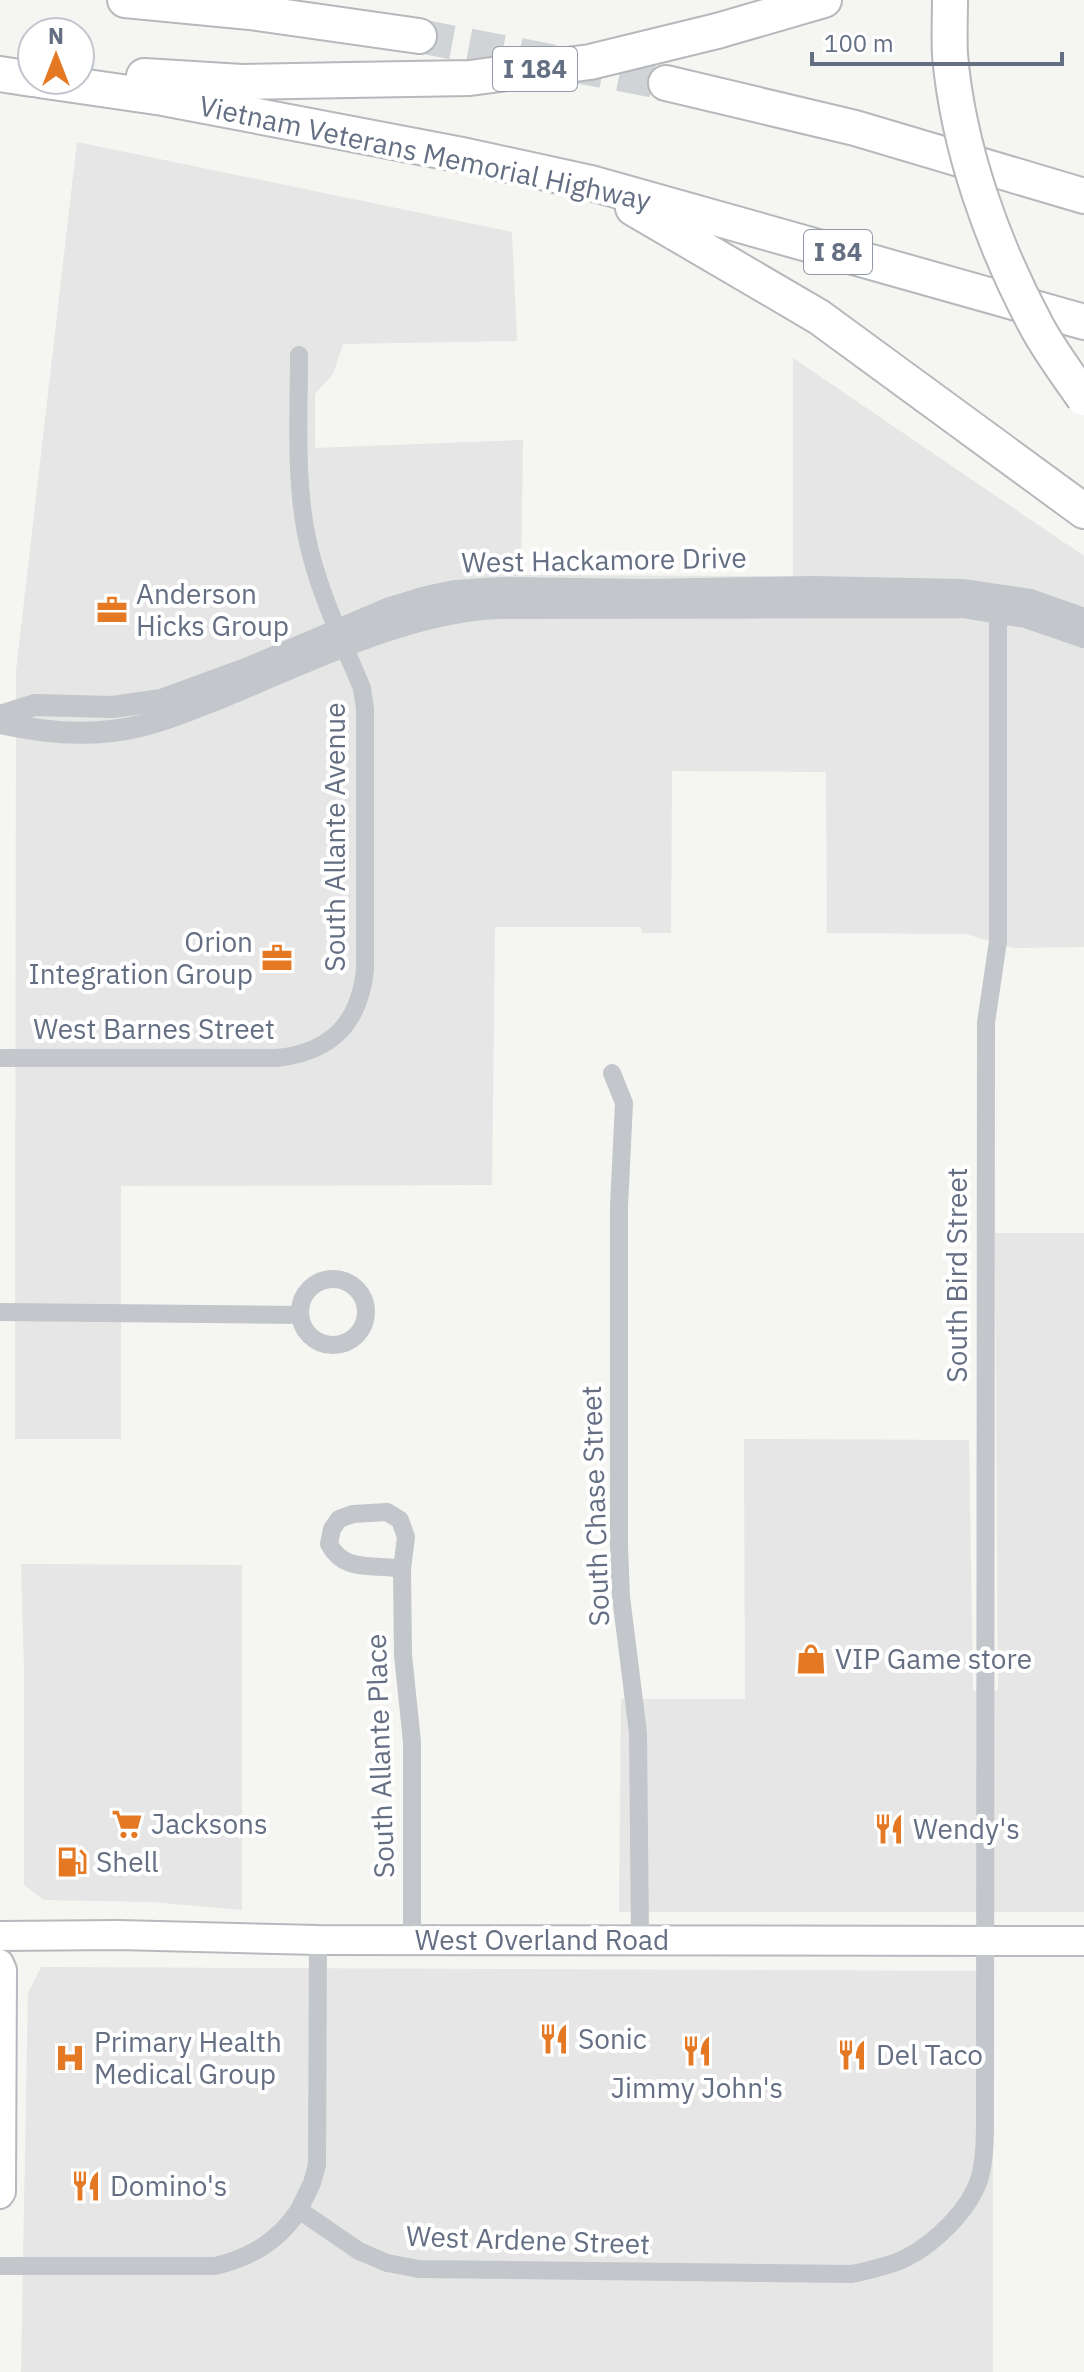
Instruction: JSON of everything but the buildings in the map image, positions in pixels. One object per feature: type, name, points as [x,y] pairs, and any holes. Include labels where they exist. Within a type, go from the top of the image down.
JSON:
[{"type":"highway","points":[[125,0],[250,12],[419,36]]},
{"type":"highway","name":"I 184","points":[[96,73],[242,82],[470,78],[590,62],[717,31],[824,0]]},
{"type":"highway","points":[[950,0],[950,55],[963,135],[984,206],[1038,329],[1084,398]]},
{"type":"highway","points":[[666,83],[855,128],[1084,196]]},
{"type":"highway","name":"Vietnam Veterans Memorial Highway","points":[[96,89],[178,101],[467,156],[591,183],[1084,322]]},
{"type":"highway","points":[[591,183],[819,317],[1084,511]]},
{"type":"main road","name":"West Overland Road","points":[[0,1936],[119,1935],[318,1940],[1084,1941]]},
{"type":"main road","points":[[0,1963],[3,1970],[3,2050],[0,2195]]},
{"type":"street","points":[[299,355],[301,502],[313,562],[341,638]]},
{"type":"street","name":"West Hackamore Drive","points":[[0,723],[35,731],[138,727],[192,709],[426,597],[455,591],[501,588],[647,590],[812,587],[962,590],[1030,600],[1084,619]]},
{"type":"street","name":"West Hackamore Drive","points":[[0,716],[35,705],[113,707],[161,700],[341,638],[436,615],[479,609],[962,607],[1026,617],[1084,637]]},
{"type":"street","name":"South Bird Street","points":[[937,2236],[961,2211],[977,2185],[984,2155],[987,1941],[986,1023],[998,941],[998,611]]},
{"type":"street","name":"South Allante Avenue","points":[[341,638],[362,688],[365,709],[365,970],[363,990],[346,1025]]},
{"type":"street","name":"West Barnes Street","points":[[0,1058],[298,1056],[332,1039],[346,1025]]},
{"type":"street","name":"South Chase Street","points":[[612,1073],[624,1103],[619,1206],[619,1546],[621,1597],[638,1733],[640,1939]]},
{"type":"street","points":[[0,1312],[300,1315]]},
{"type":"street","name":"South Allante Place","points":[[402,1569],[349,1565],[336,1557],[329,1544],[332,1529],[339,1519],[353,1514],[387,1512],[400,1520],[406,1537],[402,1569],[403,1655],[412,1742],[412,1940]]},
{"type":"street","points":[[0,2266],[215,2266],[234,2261],[267,2244],[282,2232],[299,2210],[317,2165],[318,1940]]},
{"type":"street","name":"West Ardene Street","points":[[299,2210],[359,2251],[387,2263],[419,2269],[852,2274],[906,2258],[937,2236]]},
{"type":"shaded area","points":[[77,142],[512,232],[517,341],[343,344],[333,374],[315,394],[315,448],[523,440],[521,575],[793,576],[793,358],[1084,556],[1084,947],[1012,948],[966,934],[827,933],[826,772],[672,771],[671,933],[642,933],[641,927],[495,927],[492,1185],[121,1186],[121,1439],[15,1439],[16,671]]},
{"type":"shaded area","points":[[995,1233],[1084,1233],[1084,1912],[619,1912],[621,1699],[745,1699],[744,1439],[969,1440],[973,1691],[998,1691]]},
{"type":"shaded area","points":[[21,1564],[242,1565],[242,1910],[152,1902],[44,1900],[24,1885]]},
{"type":"shaded area","points":[[41,1967],[993,1971],[993,2372],[21,2372],[28,1993]]},
{"type":"tunnel","points":[[419,36],[666,83]]},
{"type":"place","name":"Anderson Hicks Group","points":[[112,610]]},
{"type":"place","name":"Orion Integration Group","points":[[277,958]]},
{"type":"place","name":"VIP Game store","points":[[811,1659]]},
{"type":"place","name":"Jacksons","points":[[127,1824]]},
{"type":"place","name":"Wendy's","points":[[889,1829]]},
{"type":"place","name":"Shell","points":[[72,1862]]},
{"type":"place","name":"Sonic","points":[[554,2039]]},
{"type":"place","name":"Jimmy John's","points":[[697,2051]]},
{"type":"place","name":"Del Taco","points":[[852,2055]]},
{"type":"place","name":"Primary Health Medical Group","points":[[70,2058]]},
{"type":"place","name":"Domino's","points":[[86,2186]]}]
